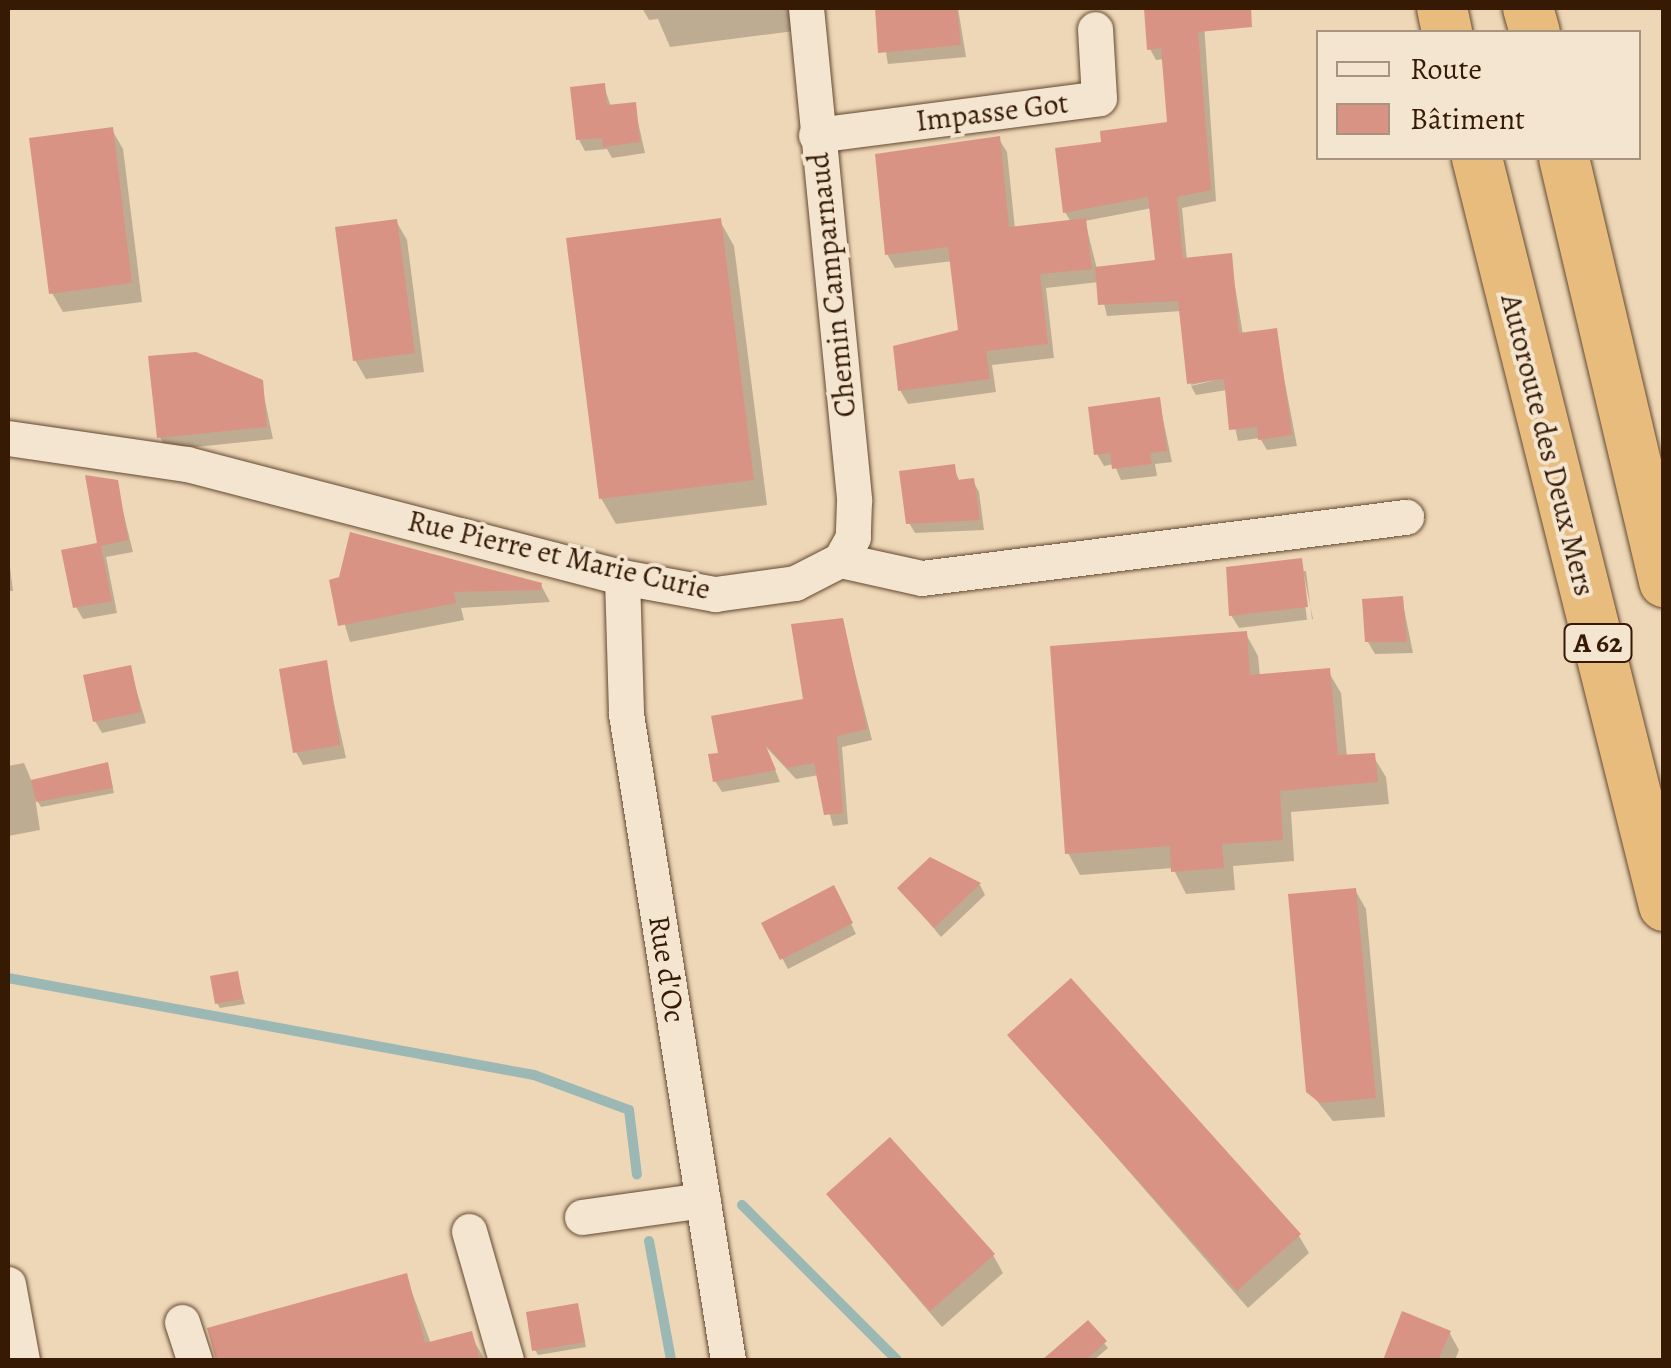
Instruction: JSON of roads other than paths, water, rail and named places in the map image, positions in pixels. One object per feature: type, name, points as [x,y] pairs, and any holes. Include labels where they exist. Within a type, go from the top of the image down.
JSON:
[{"type":"highway","name":"Autoroute des Deux Mers","points":[[1478,160],[1664,906]]},
{"type":"highway","points":[[1564,160],[1664,582]]},
{"type":"street","name":"Chemin Camparnaud","points":[[806,8],[854,502],[853,537],[840,560]]},
{"type":"street","name":"Impasse Got","points":[[816,135],[1099,98],[1095,29]]},
{"type":"street","name":"Rue Pierre et Marie Curie","points":[[8,438],[187,464],[622,577],[715,594],[795,583],[840,560]]},
{"type":"street","points":[[840,560],[922,578],[1406,517]]},
{"type":"street","name":"Rue d'Oc","points":[[622,577],[626,714],[728,1360]]},
{"type":"street","points":[[582,1217],[703,1200]]},
{"type":"street","points":[[469,1231],[506,1360]]},
{"type":"street","points":[[8,1284],[22,1360]]},
{"type":"street","points":[[182,1322],[194,1360]]},
{"type":"waterway","points":[[8,978],[534,1075],[629,1110],[637,1175]]},
{"type":"waterway","points":[[742,1205],[897,1360]]},
{"type":"waterway","points":[[649,1241],[671,1360]]}]
